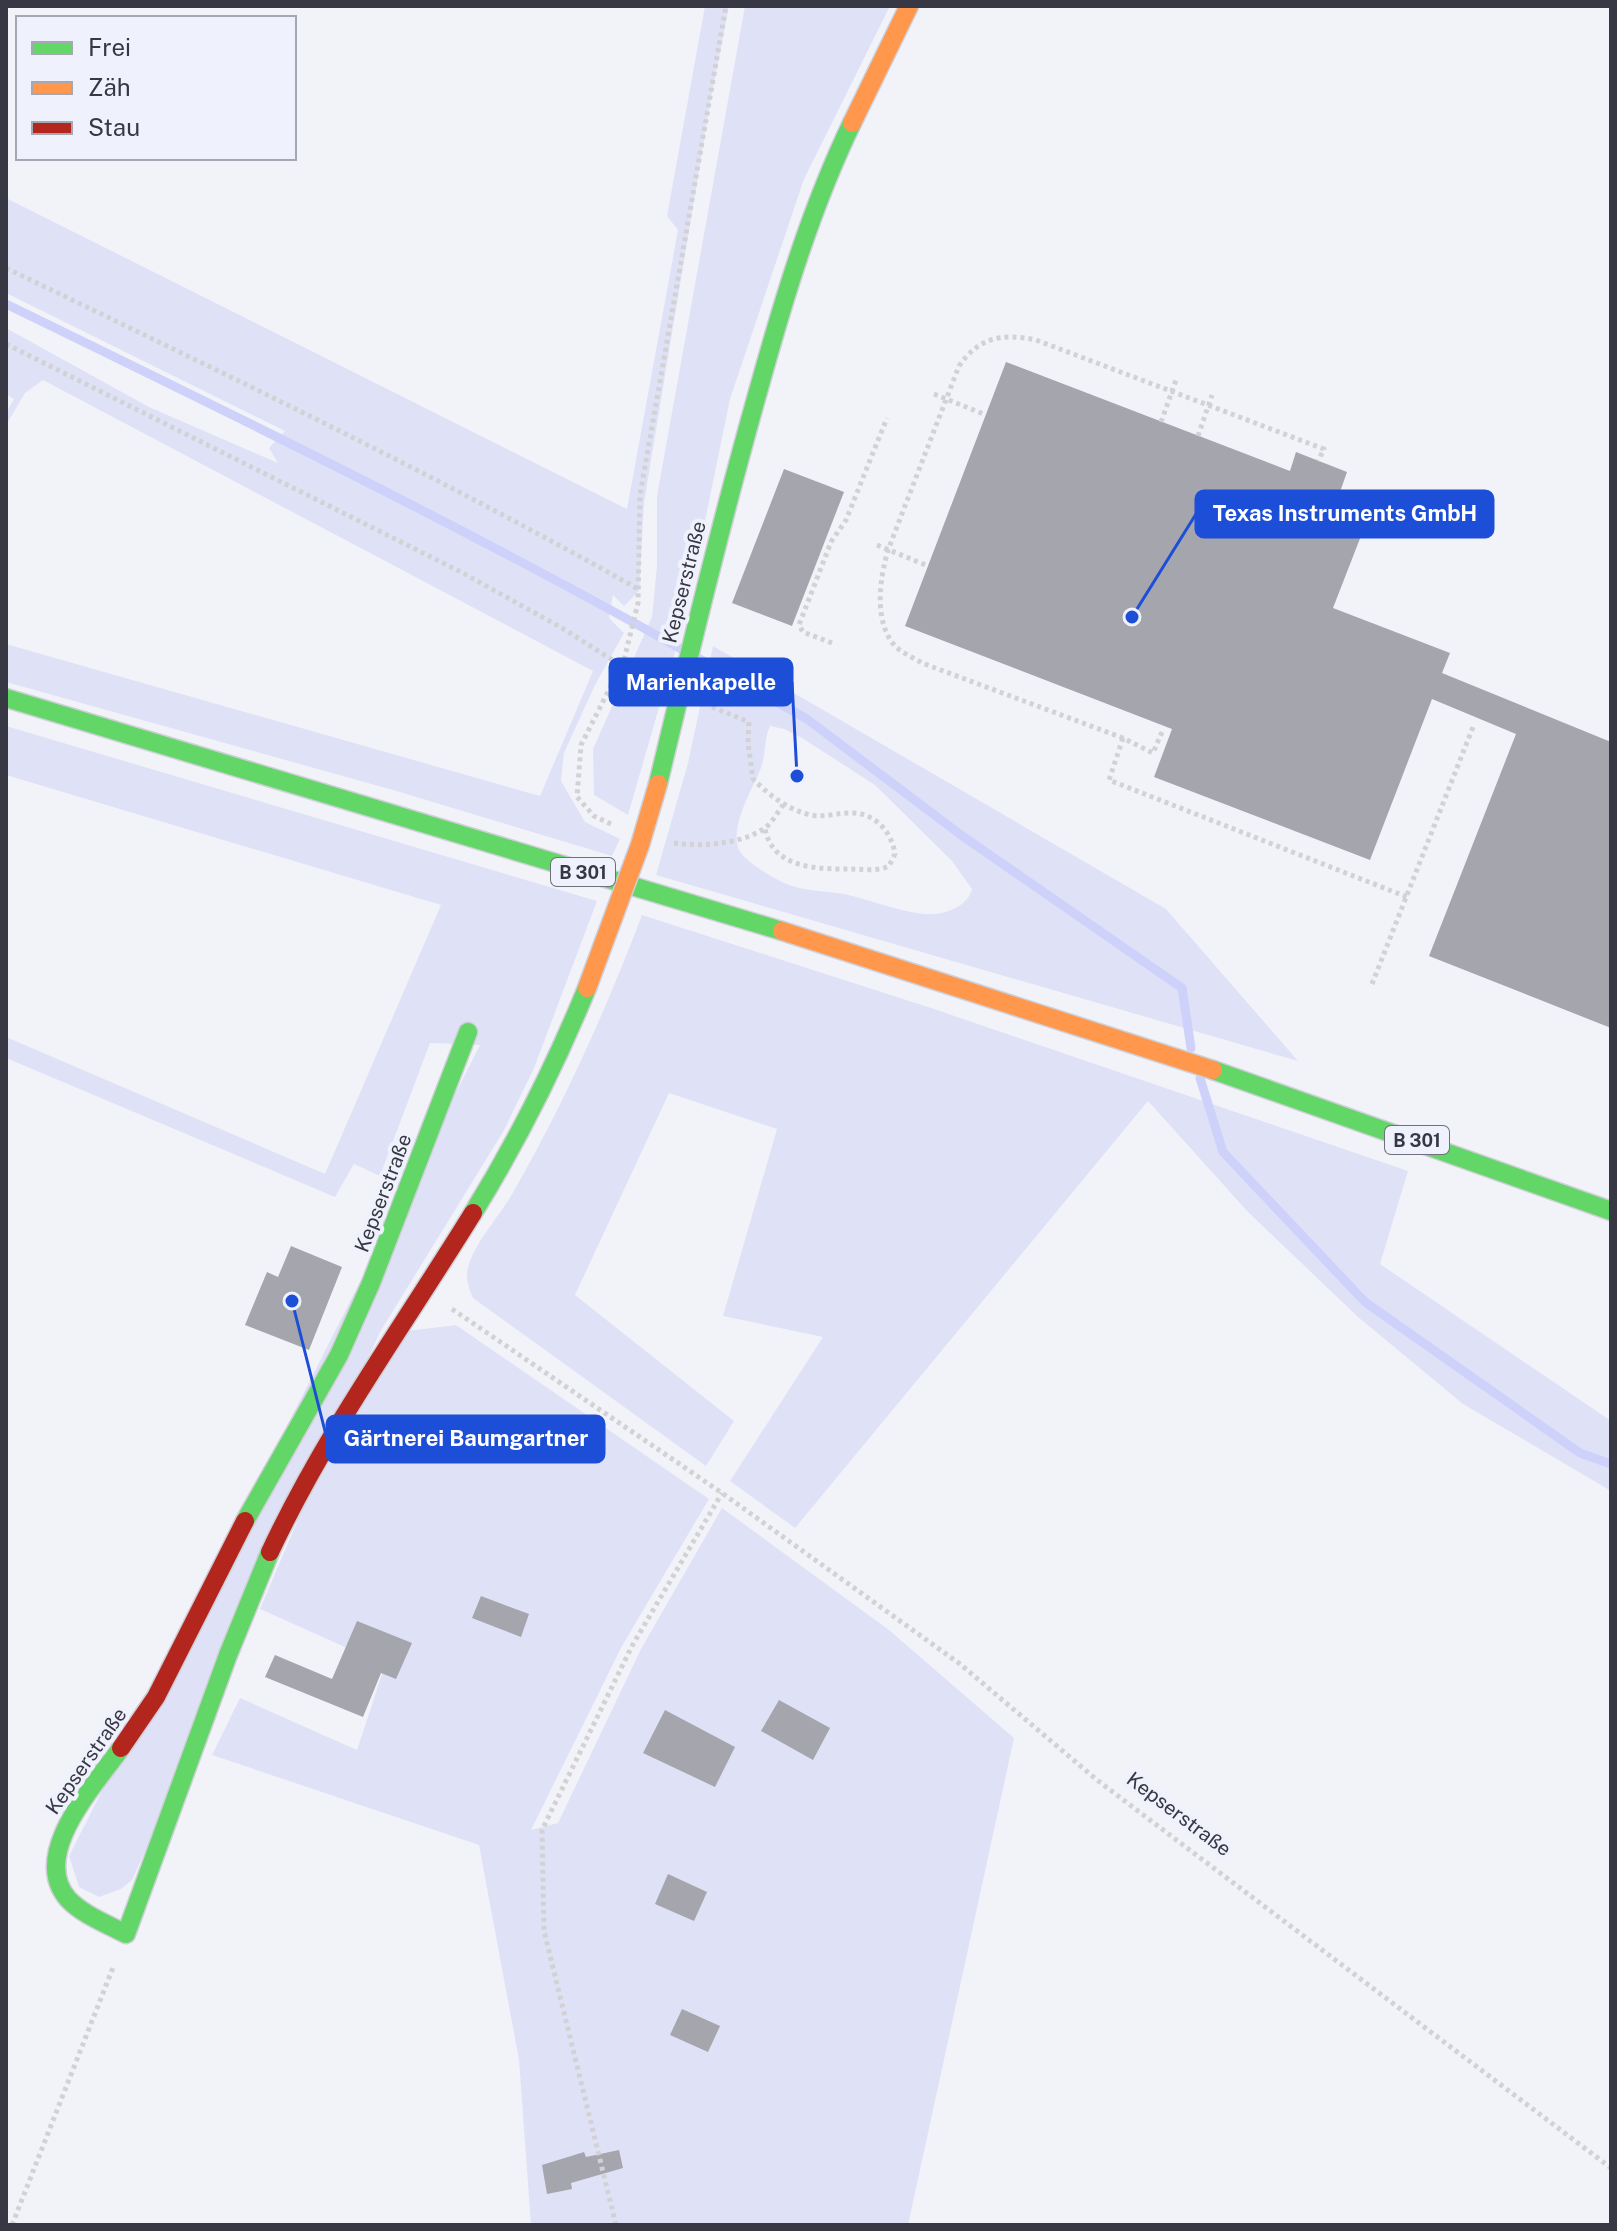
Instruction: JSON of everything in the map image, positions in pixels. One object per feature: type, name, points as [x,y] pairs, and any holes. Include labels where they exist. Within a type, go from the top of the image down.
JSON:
[{"type":"street","name":"Kepserstraße","points":[[468,1032],[371,1283],[339,1355],[242,1526],[156,1697],[61,1835],[54,1856],[55,1874],[63,1894],[77,1909],[126,1934],[264,1565],[294,1503],[331,1438],[494,1182],[570,1034],[640,845],[658,784],[725,507],[790,278],[834,160],[909,6]]},
{"type":"street","name":"B 301","points":[[6,698],[525,853],[1159,1050],[1611,1211]]},
{"type":"path","points":[[6,344],[461,572],[623,663],[638,603],[640,495],[726,6]]},
{"type":"path","points":[[6,268],[278,400],[638,589]]},
{"type":"path","points":[[1162,732],[1153,753],[1123,738],[922,663],[895,646],[886,629],[879,593],[880,577],[959,366],[977,345],[1021,336],[1324,449],[1318,461]]},
{"type":"path","points":[[1161,422],[1176,380]]},
{"type":"path","points":[[934,394],[986,415]]},
{"type":"path","points":[[1198,436],[1212,395]]},
{"type":"path","points":[[832,643],[803,632],[799,625],[831,542],[846,520],[887,418]]},
{"type":"path","points":[[877,545],[928,566]]},
{"type":"path","points":[[742,718],[749,722],[750,771],[759,785],[783,805],[800,812],[815,816],[852,813],[872,819],[890,837],[895,854],[889,866],[878,870],[804,868],[774,850],[765,829]]},
{"type":"path","points":[[1372,984],[1473,727]]},
{"type":"path","points":[[1123,738],[1109,780],[1407,897]]},
{"type":"path","name":"Kepserstraße","points":[[424,1290],[722,1493],[960,1664],[1097,1780],[1611,2168]]},
{"type":"path","points":[[616,2225],[544,1931],[542,1830],[632,1646],[722,1493]]},
{"type":"path","points":[[12,2225],[126,1934]]},
{"type":"shaded area","points":[[705,6],[729,6],[644,503],[639,591],[624,606],[613,595],[609,618],[624,633],[595,685],[564,753],[561,781],[585,822],[620,839],[612,856],[393,790],[6,682],[6,644],[540,796],[593,671],[43,380],[25,393],[6,425],[6,413],[14,399],[6,394],[6,328],[149,407],[278,463],[269,448],[285,431],[6,293],[6,198],[627,509],[678,230],[667,216]]},
{"type":"shaded area","points":[[745,6],[890,6],[804,179],[730,399],[686,614],[628,815],[594,795],[593,749],[652,617],[657,566],[657,496]]},
{"type":"shaded area","points":[[713,646],[1166,909],[1298,1061],[656,875],[688,763]],"holes":[[[770,726],[784,729],[875,785],[952,861],[972,889],[966,900],[946,912],[914,912],[844,894],[789,885],[747,860],[739,850],[737,841],[739,819],[761,768]]]},
{"type":"shaded area","points":[[6,726],[597,901],[534,1068],[503,1132],[380,1332],[132,1880],[121,1889],[99,1897],[79,1887],[69,1856],[480,1045],[430,1043],[380,1176],[354,1164],[335,1197],[6,1058],[6,1037],[325,1174],[441,905],[6,775]]},
{"type":"shaded area","points":[[642,915],[931,1008],[1408,1171],[1380,1264],[1611,1421],[1611,1491],[1463,1404],[1358,1317],[1248,1212],[1148,1101],[795,1528],[730,1481],[823,1337],[723,1316],[777,1129],[669,1093],[575,1295],[734,1421],[706,1466],[473,1298],[468,1284],[468,1266],[472,1256],[511,1196],[566,1093]]},
{"type":"shaded area","points":[[456,1325],[709,1499],[622,1646],[531,1830],[558,1823],[641,1649],[722,1508],[889,1630],[1014,1738],[908,2225],[531,2225],[519,2060],[479,1845],[212,1755],[240,1698],[357,1750],[385,1665],[260,1609],[305,1503],[407,1331]]},
{"type":"building","points":[[1006,362],[1290,471],[1296,452],[1347,472],[1340,492],[1373,505],[1333,608],[1450,653],[1442,673],[1611,742],[1611,1028],[1429,956],[1516,734],[1432,699],[1370,860],[1154,777],[1172,729],[905,626]]},
{"type":"building","points":[[784,469],[844,492],[792,626],[732,603]]},
{"type":"building","points":[[291,1246],[342,1267],[309,1350],[245,1325],[267,1272],[278,1277]]},
{"type":"building","points":[[481,1596],[529,1614],[521,1637],[472,1618]]},
{"type":"building","points":[[357,1621],[412,1643],[396,1679],[381,1673],[363,1717],[265,1677],[275,1655],[332,1679]]},
{"type":"building","points":[[779,1700],[830,1728],[813,1760],[761,1731]]},
{"type":"building","points":[[665,1710],[735,1747],[715,1787],[643,1753]]},
{"type":"building","points":[[668,1874],[707,1892],[694,1921],[655,1904]]},
{"type":"building","points":[[682,2009],[720,2026],[708,2052],[670,2035]]},
{"type":"building","points":[[619,2150],[623,2168],[571,2183],[572,2189],[547,2194],[542,2165],[584,2152],[586,2157]]},
{"type":"waterway","points":[[6,304],[432,515],[683,650]]},
{"type":"waterway","points":[[696,657],[807,719],[961,835],[1182,988],[1191,1048]]},
{"type":"waterway","points":[[1200,1078],[1223,1152],[1365,1302],[1580,1453],[1611,1464]]},
{"type":"traffic: fast","points":[[658,784],[719,536],[778,321],[811,220],[852,123]]},
{"type":"traffic: fast","points":[[6,698],[782,931]]},
{"type":"traffic: fast","points":[[473,1213],[535,1102],[587,988]]},
{"type":"traffic: fast","points":[[245,1521],[339,1355],[371,1283],[468,1032]]},
{"type":"traffic: fast","points":[[1213,1070],[1611,1211]]},
{"type":"traffic: fast","points":[[121,1748],[70,1820],[56,1862],[58,1881],[68,1899],[88,1914],[126,1934],[228,1655],[270,1552]]},
{"type":"traffic: slow","points":[[852,123],[909,6]]},
{"type":"traffic: slow","points":[[587,988],[640,845],[658,784]]},
{"type":"traffic: slow","points":[[782,931],[1213,1070]]},
{"type":"traffic: jam","points":[[270,1552],[341,1422],[473,1213]]},
{"type":"traffic: jam","points":[[121,1748],[156,1697],[245,1521]]},
{"type":"place","name":"Texas Instruments GmbH","points":[[1132,617]]},
{"type":"place","name":"Marienkapelle","points":[[797,776]]},
{"type":"place","name":"Gärtnerei Baumgartner","points":[[292,1301]]}]
